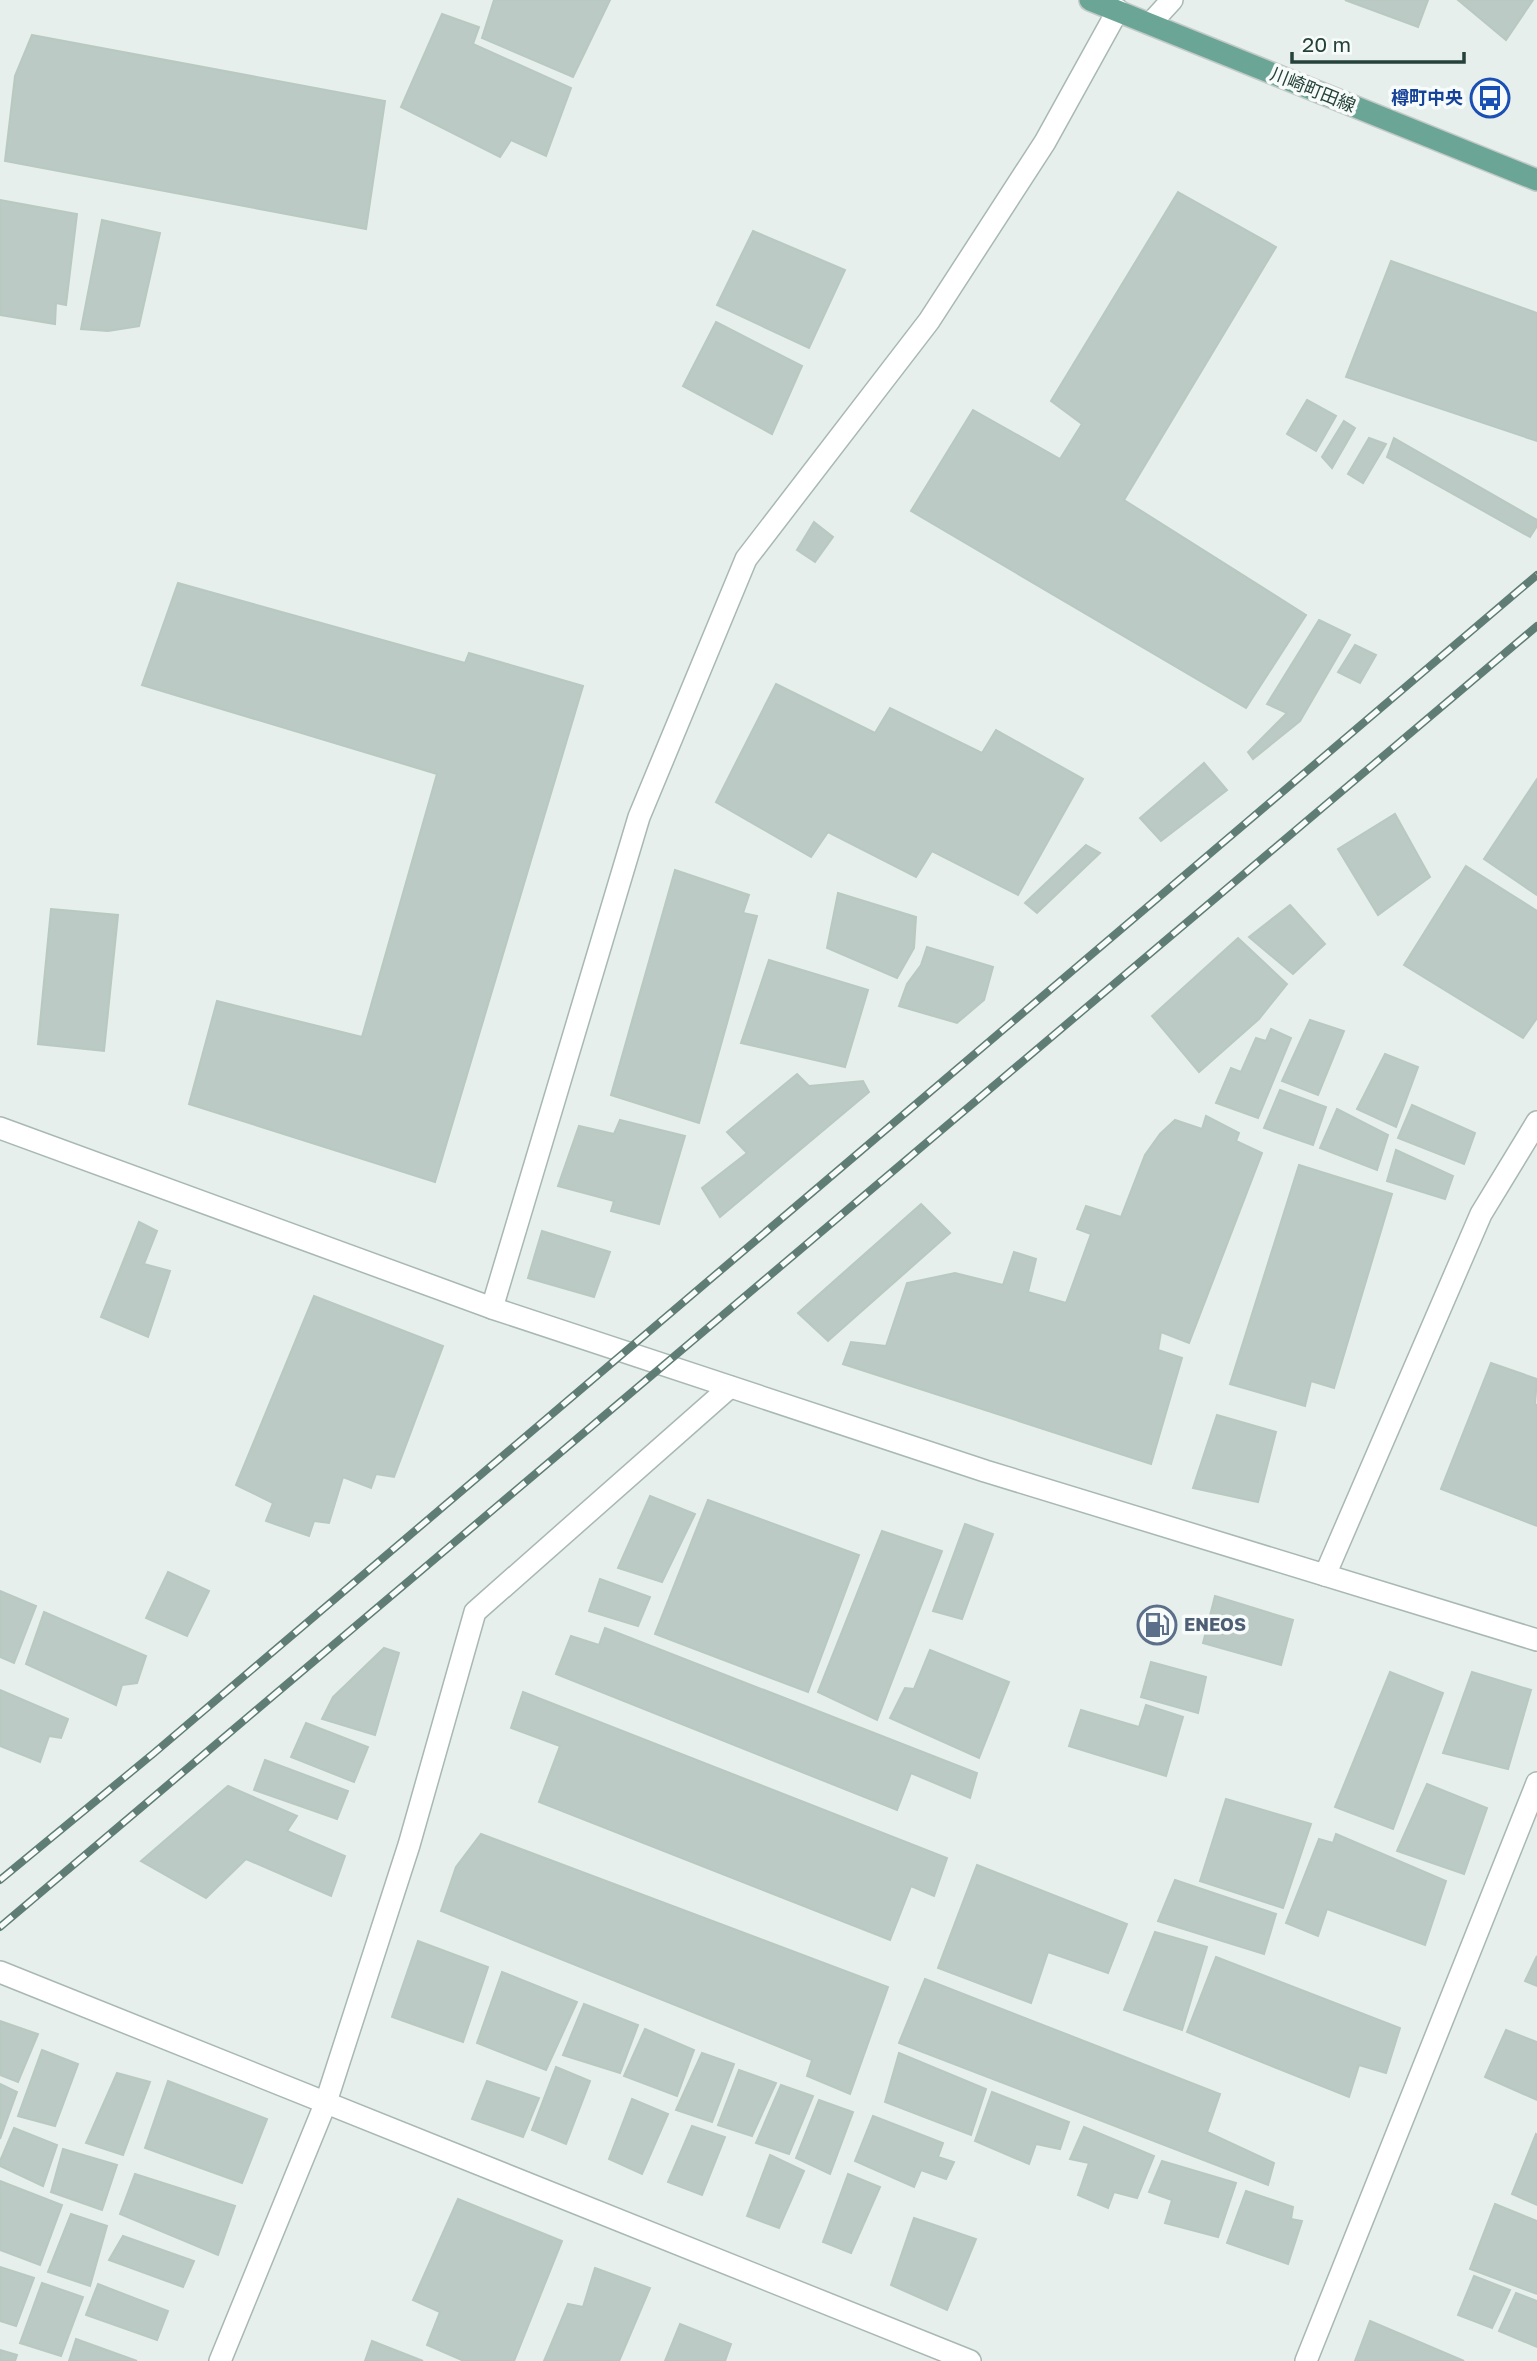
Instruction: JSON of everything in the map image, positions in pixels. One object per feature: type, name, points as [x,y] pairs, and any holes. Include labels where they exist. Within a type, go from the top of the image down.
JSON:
[{"type":"main road","name":"川崎町田線","points":[[1090,0],[1537,180]]},
{"type":"street","points":[[1150,24],[1172,0]]},
{"type":"street","points":[[492,1308],[639,817],[746,559],[929,321],[1045,142],[1118,10]]},
{"type":"street","points":[[1325,1575],[1481,1213],[1537,1122]]},
{"type":"street","points":[[0,1128],[492,1308],[985,1471],[1537,1640]]},
{"type":"street","points":[[220,2361],[326,2102],[409,1845],[475,1612],[730,1387]]},
{"type":"street","points":[[1306,2361],[1537,1783]]},
{"type":"street","points":[[0,1972],[970,2361]]},
{"type":"building","points":[[494,0],[610,0],[573,77],[482,38]]},
{"type":"building","points":[[1345,0],[1428,0],[1418,27]]},
{"type":"building","points":[[1458,0],[1533,0],[1506,40]]},
{"type":"building","points":[[442,14],[479,27],[473,44],[571,88],[546,156],[511,140],[500,157],[401,107]]},
{"type":"building","points":[[32,35],[385,101],[366,229],[5,161],[15,76]]},
{"type":"building","points":[[1178,192],[1276,247],[1124,500],[1306,615],[1246,708],[911,511],[973,410],[1060,459],[1082,424],[1051,401]]},
{"type":"building","points":[[0,200],[77,214],[66,305],[56,303],[55,324],[0,315]]},
{"type":"building","points":[[102,220],[160,233],[139,326],[108,331],[81,329]]},
{"type":"building","points":[[753,231],[845,270],[809,348],[717,305]]},
{"type":"building","points":[[1391,261],[1537,313],[1537,441],[1346,377]]},
{"type":"building","points":[[716,322],[802,366],[772,434],[683,386]]},
{"type":"building","points":[[1307,400],[1336,416],[1316,451],[1287,434]]},
{"type":"building","points":[[1344,421],[1355,428],[1332,468],[1322,457]]},
{"type":"building","points":[[1369,438],[1386,444],[1363,483],[1348,474]]},
{"type":"building","points":[[1394,438],[1537,520],[1537,526],[1530,537],[1387,457]]},
{"type":"building","points":[[814,522],[833,537],[815,562],[797,550]]},
{"type":"building","points":[[178,583],[465,663],[469,653],[583,686],[435,1182],[189,1104],[217,1001],[362,1037],[437,774],[142,685]]},
{"type":"building","points":[[1319,620],[1350,635],[1300,721],[1253,759],[1248,752],[1287,713],[1267,704]]},
{"type":"building","points":[[1355,645],[1376,655],[1360,683],[1338,672]]},
{"type":"building","points":[[776,684],[875,733],[890,708],[982,753],[996,730],[1083,779],[1018,895],[932,851],[916,877],[828,832],[811,857],[716,802]]},
{"type":"building","points":[[1204,763],[1227,790],[1161,841],[1140,818]]},
{"type":"building","points":[[1537,779],[1537,895],[1484,859]]},
{"type":"building","points":[[1395,814],[1430,877],[1378,915],[1338,849]]},
{"type":"building","points":[[1086,845],[1100,853],[1037,913],[1025,903]]},
{"type":"building","points":[[1466,866],[1537,911],[1537,1018],[1523,1038],[1404,965]]},
{"type":"building","points":[[675,870],[749,895],[743,913],[757,916],[699,1123],[611,1095]]},
{"type":"building","points":[[838,893],[916,917],[914,948],[897,978],[827,948]]},
{"type":"building","points":[[1290,905],[1325,944],[1293,974],[1249,937]]},
{"type":"building","points":[[51,909],[118,915],[104,1051],[38,1044]]},
{"type":"building","points":[[1238,938],[1287,984],[1259,1019],[1199,1072],[1152,1016]]},
{"type":"building","points":[[927,947],[993,967],[984,1000],[957,1023],[899,1006],[907,984],[921,965]]},
{"type":"building","points":[[769,960],[868,990],[845,1067],[741,1043]]},
{"type":"building","points":[[1310,1020],[1344,1031],[1318,1095],[1282,1081]]},
{"type":"building","points":[[1271,1029],[1291,1038],[1258,1118],[1216,1103],[1231,1068],[1241,1072],[1256,1038],[1266,1041]]},
{"type":"building","points":[[1385,1054],[1418,1067],[1396,1127],[1357,1109]]},
{"type":"building","points":[[797,1074],[809,1086],[863,1081],[869,1092],[720,1217],[702,1188],[747,1153],[727,1132]]},
{"type":"building","points":[[1280,1090],[1326,1107],[1313,1145],[1264,1128]]},
{"type":"building","points":[[1412,1105],[1475,1133],[1464,1164],[1398,1138]]},
{"type":"building","points":[[1337,1109],[1388,1135],[1377,1170],[1320,1148]]},
{"type":"building","points":[[1206,1116],[1239,1133],[1236,1141],[1262,1153],[1189,1343],[1161,1332],[1158,1350],[1182,1358],[1151,1464],[843,1364],[851,1342],[886,1346],[907,1283],[955,1273],[1003,1285],[1014,1252],[1036,1259],[1028,1292],[1066,1303],[1091,1234],[1077,1229],[1086,1206],[1121,1217],[1145,1155],[1160,1134],[1175,1120],[1202,1129]]},
{"type":"building","points":[[620,1120],[685,1136],[659,1224],[611,1211],[614,1201],[558,1186],[579,1126],[614,1134]]},
{"type":"building","points":[[1396,1150],[1453,1176],[1445,1199],[1387,1181]]},
{"type":"building","points":[[1299,1165],[1392,1194],[1334,1388],[1311,1381],[1305,1406],[1230,1384]]},
{"type":"building","points":[[921,1204],[950,1233],[828,1341],[798,1313]]},
{"type":"building","points":[[139,1222],[157,1231],[144,1264],[170,1271],[148,1337],[101,1317]]},
{"type":"building","points":[[542,1231],[610,1252],[594,1297],[528,1278]]},
{"type":"building","points":[[314,1296],[443,1346],[394,1477],[376,1474],[371,1488],[343,1477],[329,1523],[314,1521],[309,1536],[266,1521],[273,1503],[236,1485]]},
{"type":"building","points":[[1491,1363],[1537,1379],[1537,1526],[1441,1489]]},
{"type":"building","points":[[1217,1415],[1276,1432],[1258,1502],[1193,1488]]},
{"type":"building","points":[[650,1496],[695,1514],[662,1582],[618,1568]]},
{"type":"building","points":[[708,1500],[859,1555],[808,1692],[655,1634]]},
{"type":"building","points":[[965,1524],[993,1534],[962,1619],[933,1611]]},
{"type":"building","points":[[882,1531],[942,1551],[877,1720],[818,1692]]},
{"type":"building","points":[[168,1572],[209,1591],[187,1636],[146,1618]]},
{"type":"building","points":[[600,1579],[650,1597],[638,1626],[589,1611]]},
{"type":"building","points":[[0,1591],[36,1606],[14,1663],[0,1657]]},
{"type":"building","points":[[1215,1596],[1293,1620],[1281,1665],[1203,1643]]},
{"type":"building","points":[[44,1612],[146,1656],[137,1683],[122,1685],[116,1705],[26,1664]]},
{"type":"building","points":[[605,1628],[977,1773],[970,1798],[911,1773],[897,1810],[556,1674],[571,1636],[599,1645]]},
{"type":"building","points":[[384,1648],[399,1653],[375,1735],[322,1719],[333,1697]]},
{"type":"building","points":[[930,1650],[1009,1682],[979,1758],[890,1718],[905,1688],[914,1689]]},
{"type":"building","points":[[1151,1662],[1206,1677],[1198,1713],[1141,1697]]},
{"type":"building","points":[[1390,1672],[1443,1693],[1393,1829],[1335,1807]]},
{"type":"building","points":[[1472,1672],[1531,1690],[1508,1769],[1443,1753]]},
{"type":"building","points":[[0,1690],[68,1719],[61,1738],[49,1736],[40,1762],[0,1746]]},
{"type":"building","points":[[523,1692],[947,1858],[934,1896],[911,1886],[890,1940],[539,1802],[560,1746],[511,1728]]},
{"type":"building","points":[[1146,1705],[1183,1717],[1166,1776],[1069,1746],[1081,1710],[1139,1727]]},
{"type":"building","points":[[306,1723],[368,1747],[354,1782],[291,1757]]},
{"type":"building","points":[[265,1760],[348,1791],[337,1819],[254,1790]]},
{"type":"building","points":[[1427,1784],[1487,1808],[1464,1874],[1397,1851]]},
{"type":"building","points":[[228,1786],[297,1816],[287,1831],[345,1856],[331,1896],[246,1859],[206,1898],[141,1861]]},
{"type":"building","points":[[1226,1799],[1311,1824],[1283,1908],[1200,1881]]},
{"type":"building","points":[[481,1834],[888,1987],[850,2094],[807,2076],[812,2060],[441,1911],[456,1867]]},
{"type":"building","points":[[1336,1834],[1446,1881],[1425,1945],[1327,1909],[1318,1936],[1286,1923],[1319,1839],[1333,1843]]},
{"type":"building","points":[[977,1865],[1127,1924],[1108,1973],[1048,1952],[1031,2003],[938,1968]]},
{"type":"building","points":[[1175,1880],[1276,1914],[1264,1954],[1158,1921]]},
{"type":"building","points":[[1155,1932],[1207,1947],[1182,2030],[1124,2010]]},
{"type":"building","points":[[418,1941],[488,1967],[463,2042],[392,2017]]},
{"type":"building","points":[[1537,1956],[1537,1986],[1525,1981]]},
{"type":"building","points":[[1216,1957],[1400,2028],[1386,2073],[1359,2065],[1349,2097],[1187,2032]]},
{"type":"building","points":[[502,1972],[577,2002],[546,2070],[477,2043]]},
{"type":"building","points":[[925,1979],[1220,2094],[1207,2132],[1274,2163],[1268,2185],[899,2043]]},
{"type":"building","points":[[584,2004],[638,2025],[620,2073],[563,2055]]},
{"type":"building","points":[[0,2021],[38,2034],[18,2082],[0,2075]]},
{"type":"building","points":[[645,2029],[694,2050],[677,2096],[624,2076]]},
{"type":"building","points":[[1506,2030],[1537,2042],[1537,2100],[1485,2077]]},
{"type":"building","points":[[42,2050],[78,2064],[55,2126],[18,2116]]},
{"type":"building","points":[[702,2053],[734,2064],[712,2122],[676,2110]]},
{"type":"building","points":[[899,2053],[986,2089],[971,2135],[885,2102]]},
{"type":"building","points":[[556,2067],[590,2081],[566,2144],[532,2130]]},
{"type":"building","points":[[739,2070],[776,2083],[752,2136],[718,2125]]},
{"type":"building","points":[[117,2073],[150,2082],[123,2155],[86,2143]]},
{"type":"building","points":[[168,2081],[267,2119],[242,2183],[145,2148]]},
{"type":"building","points":[[487,2081],[539,2098],[523,2137],[472,2119]]},
{"type":"building","points":[[0,2084],[17,2092],[0,2139]]},
{"type":"building","points":[[781,2085],[813,2096],[789,2154],[756,2143]]},
{"type":"building","points":[[992,2092],[1069,2122],[1060,2149],[1036,2144],[1029,2164],[975,2141]]},
{"type":"building","points":[[632,2099],[668,2114],[642,2174],[609,2159]]},
{"type":"building","points":[[819,2100],[853,2112],[830,2174],[796,2158]]},
{"type":"building","points":[[873,2116],[943,2143],[938,2157],[954,2162],[946,2179],[921,2170],[914,2187],[855,2161]]},
{"type":"building","points":[[692,2126],[725,2137],[702,2195],[668,2182]]},
{"type":"building","points":[[1084,2127],[1154,2156],[1137,2198],[1114,2192],[1108,2208],[1078,2195],[1089,2163],[1070,2159]]},
{"type":"building","points":[[14,2128],[57,2145],[43,2186],[0,2166]]},
{"type":"building","points":[[1537,2135],[1537,2205],[1512,2194]]},
{"type":"building","points":[[63,2149],[117,2165],[102,2210],[51,2192]]},
{"type":"building","points":[[770,2155],[804,2171],[779,2228],[747,2216]]},
{"type":"building","points":[[1162,2161],[1236,2183],[1218,2237],[1165,2223],[1172,2200],[1149,2192]]},
{"type":"building","points":[[135,2174],[235,2206],[218,2255],[120,2214]]},
{"type":"building","points":[[848,2174],[880,2187],[851,2253],[823,2242]]},
{"type":"building","points":[[0,2181],[62,2205],[40,2265],[0,2250]]},
{"type":"building","points":[[1246,2191],[1293,2207],[1291,2219],[1302,2221],[1288,2264],[1227,2243]]},
{"type":"building","points":[[458,2199],[562,2241],[514,2361],[464,2361],[427,2345],[440,2312],[413,2300]]},
{"type":"building","points":[[1495,2204],[1537,2221],[1537,2294],[1470,2269]]},
{"type":"building","points":[[71,2214],[107,2226],[90,2286],[48,2272]]},
{"type":"building","points":[[914,2218],[976,2239],[947,2310],[891,2285]]},
{"type":"building","points":[[123,2236],[194,2261],[183,2287],[109,2260]]},
{"type":"building","points":[[0,2267],[34,2278],[16,2326],[0,2321]]},
{"type":"building","points":[[595,2268],[650,2288],[619,2361],[544,2361],[568,2304],[583,2307]]},
{"type":"building","points":[[1474,2276],[1510,2290],[1492,2328],[1458,2315]]},
{"type":"building","points":[[42,2283],[83,2297],[61,2356],[20,2343]]},
{"type":"building","points":[[98,2284],[168,2311],[157,2340],[86,2315]]},
{"type":"building","points":[[1516,2293],[1537,2301],[1537,2347],[1499,2331]]},
{"type":"building","points":[[1370,2321],[1464,2361],[1355,2361]]},
{"type":"building","points":[[680,2324],[731,2344],[725,2361],[665,2361]]},
{"type":"building","points":[[76,2339],[137,2361],[69,2361]]},
{"type":"building","points":[[372,2341],[423,2361],[365,2361]]},
{"type":"building","points":[[0,2350],[17,2355],[15,2361],[0,2361]]},
{"type":"railway","points":[[0,1880],[154,1753],[1537,575]]},
{"type":"railway","points":[[0,1927],[1537,626]]},
{"type":"place","name":"樽町中央","points":[[1490,98]]},
{"type":"place","name":"ENEOS","points":[[1157,1625]]}]
